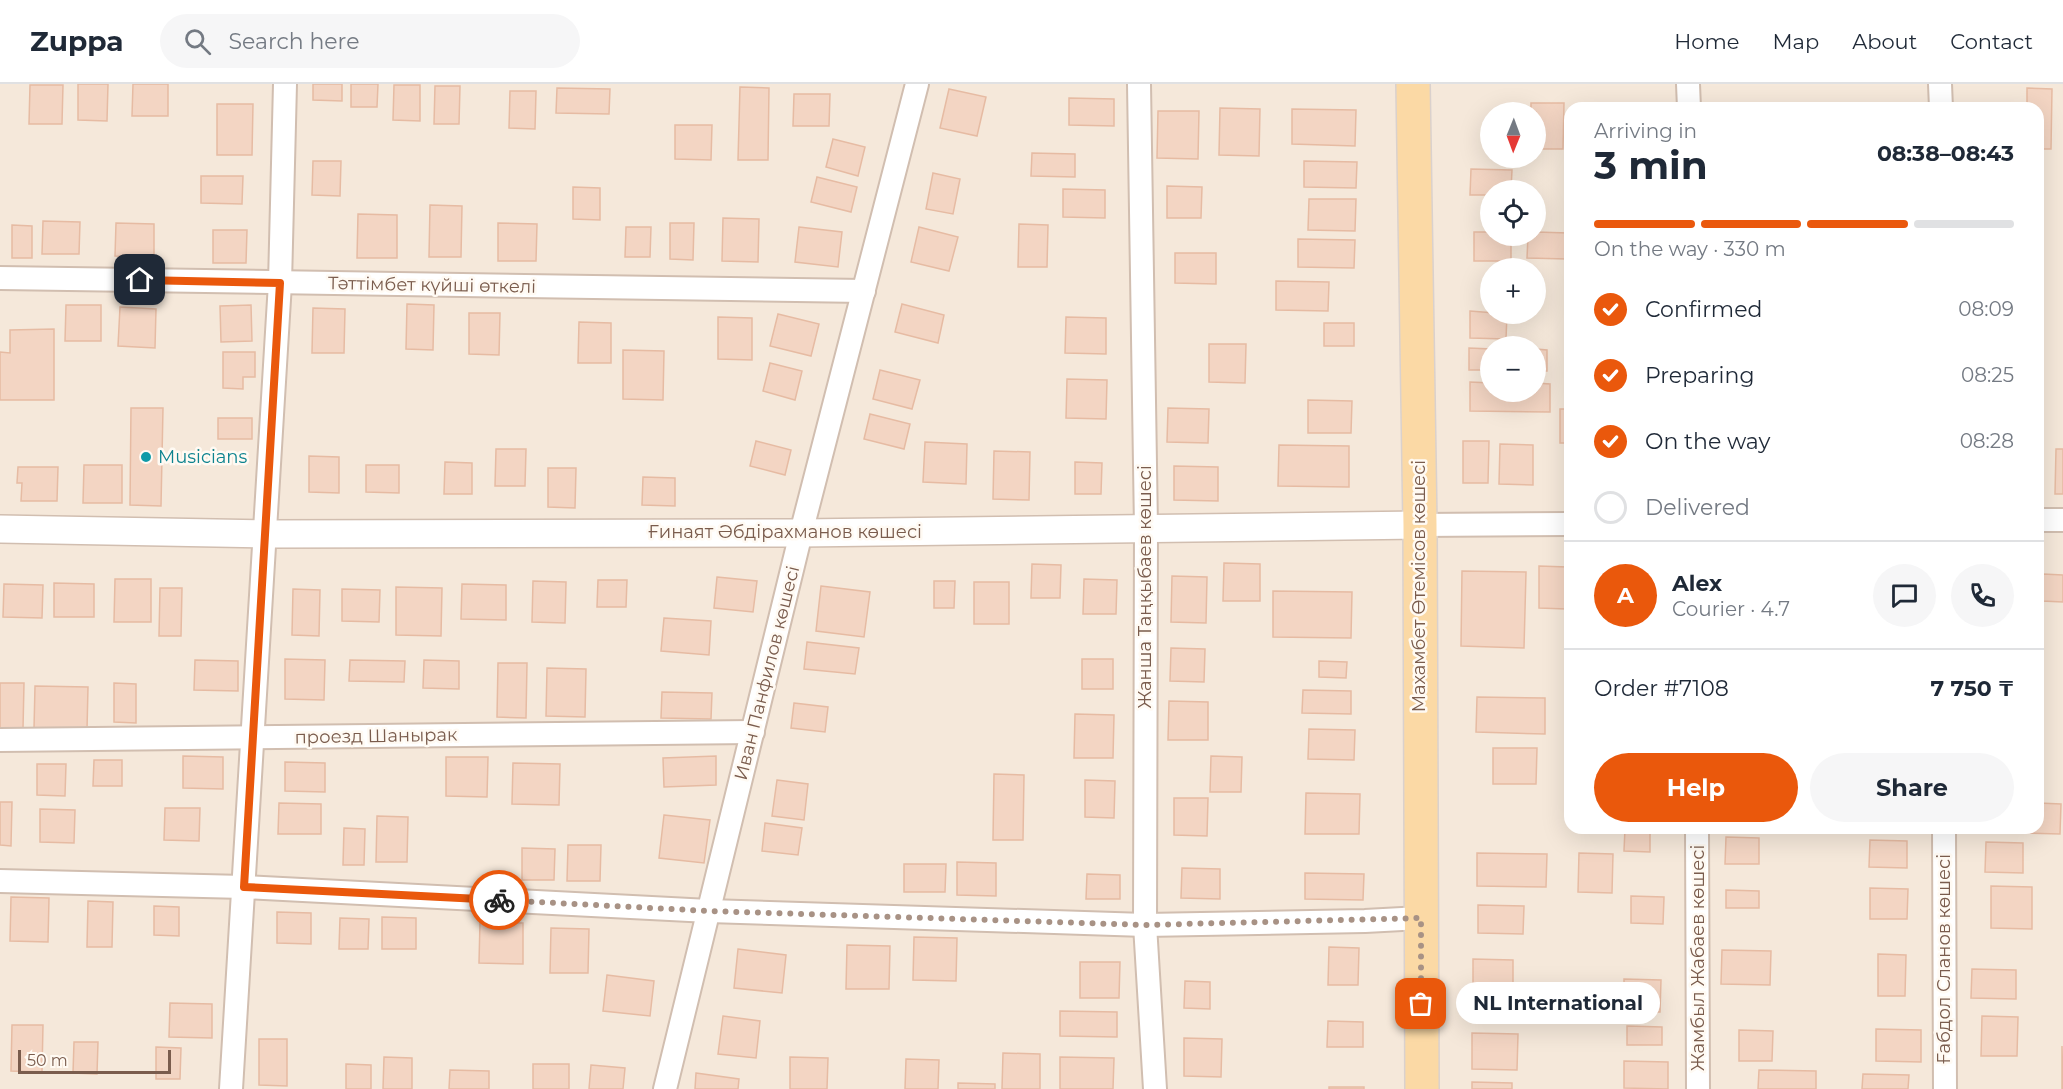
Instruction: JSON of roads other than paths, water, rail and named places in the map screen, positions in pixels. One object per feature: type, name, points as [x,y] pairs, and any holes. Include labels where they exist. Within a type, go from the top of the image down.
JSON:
[{"type":"main road","name":"Махамбет Өтемісов көшесі","points":[[1413,84],[1420,525],[1422,1089]]},
{"type":"street","points":[[231,1089],[280,283],[285,84]]},
{"type":"street","name":"Иван Панфилов көшесі","points":[[665,1089],[801,532],[917,84]]},
{"type":"street","name":"Жанша Таңқыбаев көшесі","points":[[1139,84],[1146,528],[1145,925],[1155,1089]]},
{"type":"street","points":[[1688,84],[1689,102]]},
{"type":"street","points":[[1940,84],[1941,102]]},
{"type":"street","name":"Тәттімбет күйші өткелі","points":[[0,278],[864,291]]},
{"type":"street","points":[[2044,520],[2063,520]]},
{"type":"street","name":"Ғинаят Әбдірахманов көшесі","points":[[0,529],[265,534],[801,532],[1564,524]]},
{"type":"street","name":"проезд Шанырак","points":[[0,740],[753,732]]},
{"type":"street","name":"Жамбыл Жабаев көшесі","points":[[1697,834],[1698,1089]]},
{"type":"street","name":"Ғабдол Сланов көшесі","points":[[1944,834],[1945,1089]]},
{"type":"street","points":[[0,881],[244,887],[709,911],[1145,925],[1421,918]]},
{"type":"place","name":"Musicians","points":[[146,457]]},
{"type":"place","name":"NL International","points":[[1421,1004]]}]
